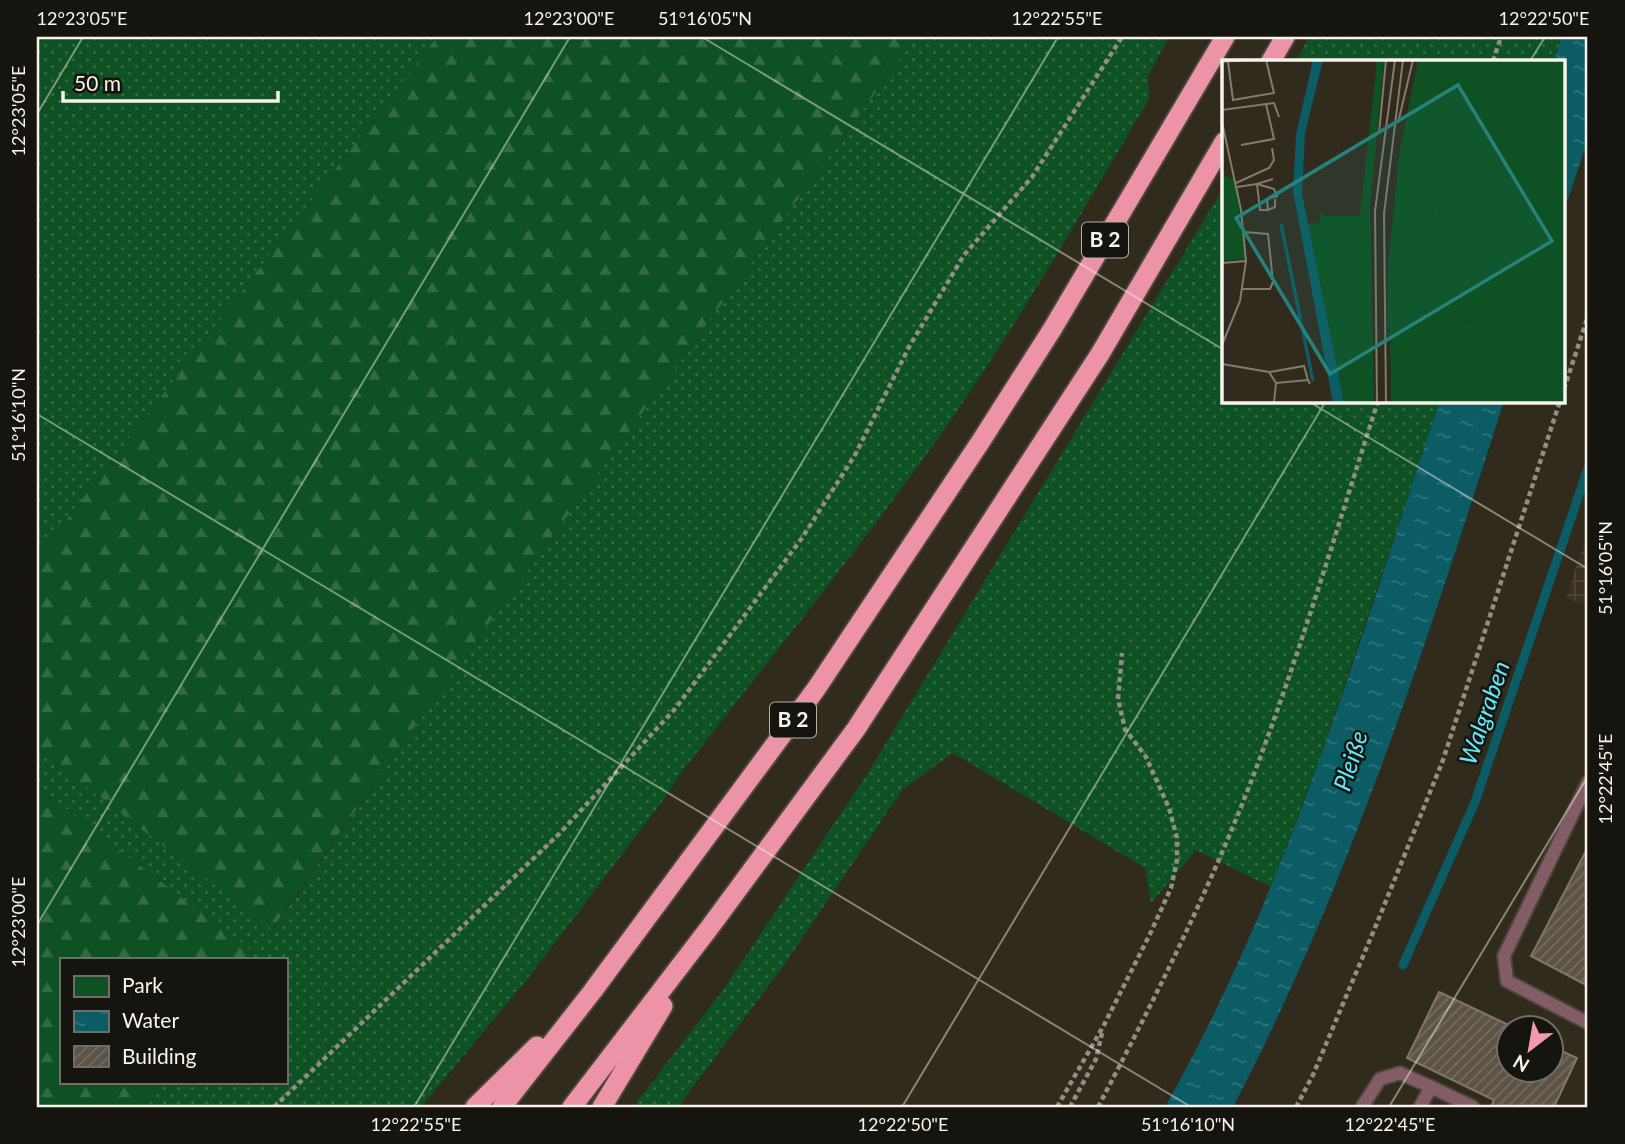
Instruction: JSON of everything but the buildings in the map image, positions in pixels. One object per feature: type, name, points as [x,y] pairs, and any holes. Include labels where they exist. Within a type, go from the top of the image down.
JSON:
[{"type":"highway","name":"B 2","points":[[502,1107],[593,992],[816,689],[1053,328],[1225,37]]},
{"type":"highway","points":[[1272,60],[1284,37]]},
{"type":"highway","name":"B 2","points":[[572,1107],[710,927],[856,729],[1100,354],[1222,145]]},
{"type":"highway","points":[[602,1107],[710,927]]},
{"type":"highway","points":[[475,1107],[593,992]]},
{"type":"lane","points":[[1588,782],[1504,956],[1507,981],[1588,1023]]},
{"type":"lane","points":[[1362,1107],[1380,1079],[1400,1073],[1473,1107]]},
{"type":"lane","points":[[1420,1107],[1431,1087]]},
{"type":"path","points":[[274,1107],[560,833],[675,709],[802,538],[855,455],[909,347],[964,255],[1032,177],[1122,37]]},
{"type":"path","points":[[1493,60],[1501,37]]},
{"type":"path","points":[[1566,383],[1588,316]]},
{"type":"path","points":[[1098,1107],[1155,999],[1264,749],[1378,402]]},
{"type":"path","points":[[1296,1107],[1319,1062],[1443,760],[1560,402]]},
{"type":"path","points":[[1057,1107],[1104,1025],[1171,888],[1177,860],[1177,838],[1170,808],[1146,757],[1125,729],[1118,699],[1122,653]]},
{"type":"path","points":[[1070,1107],[1096,1059],[1104,1025]]},
{"type":"shaded area","points":[[1588,531],[1588,606],[1566,598]]},
{"type":"green space","points":[[37,37],[437,37],[37,558]]},
{"type":"green space","points":[[437,37],[916,37],[442,688],[272,929],[37,749],[37,558]]},
{"type":"green space","points":[[916,37],[1169,37],[1148,76],[1149,99],[1037,287],[966,398],[862,541],[681,773],[525,982],[421,1107],[147,1107],[163,1084],[287,1084],[287,958],[250,958],[254,953],[37,787],[37,749],[273,929],[442,688]]},
{"type":"green space","points":[[1309,37],[1562,37],[1554,60],[1297,60]]},
{"type":"green space","points":[[1222,190],[1222,402],[1440,402],[1321,755],[1271,887],[1196,850],[1151,903],[1145,868],[953,753],[903,789],[782,968],[678,1107],[633,1107],[723,990],[866,776]]},
{"type":"green space","points":[[37,787],[254,953],[250,958],[60,958],[60,1084],[163,1084],[147,1107],[37,1107]]},
{"type":"water","points":[[1562,37],[1588,37],[1588,139],[1566,205],[1566,60],[1554,60]]},
{"type":"water","name":"Pleiße","points":[[1440,402],[1504,402],[1384,760],[1314,936],[1275,1022],[1233,1107],[1165,1107],[1209,1023],[1286,850],[1350,671]]},
{"type":"waterway","name":"Walgraben","points":[[1403,965],[1475,802],[1588,468]]}]
